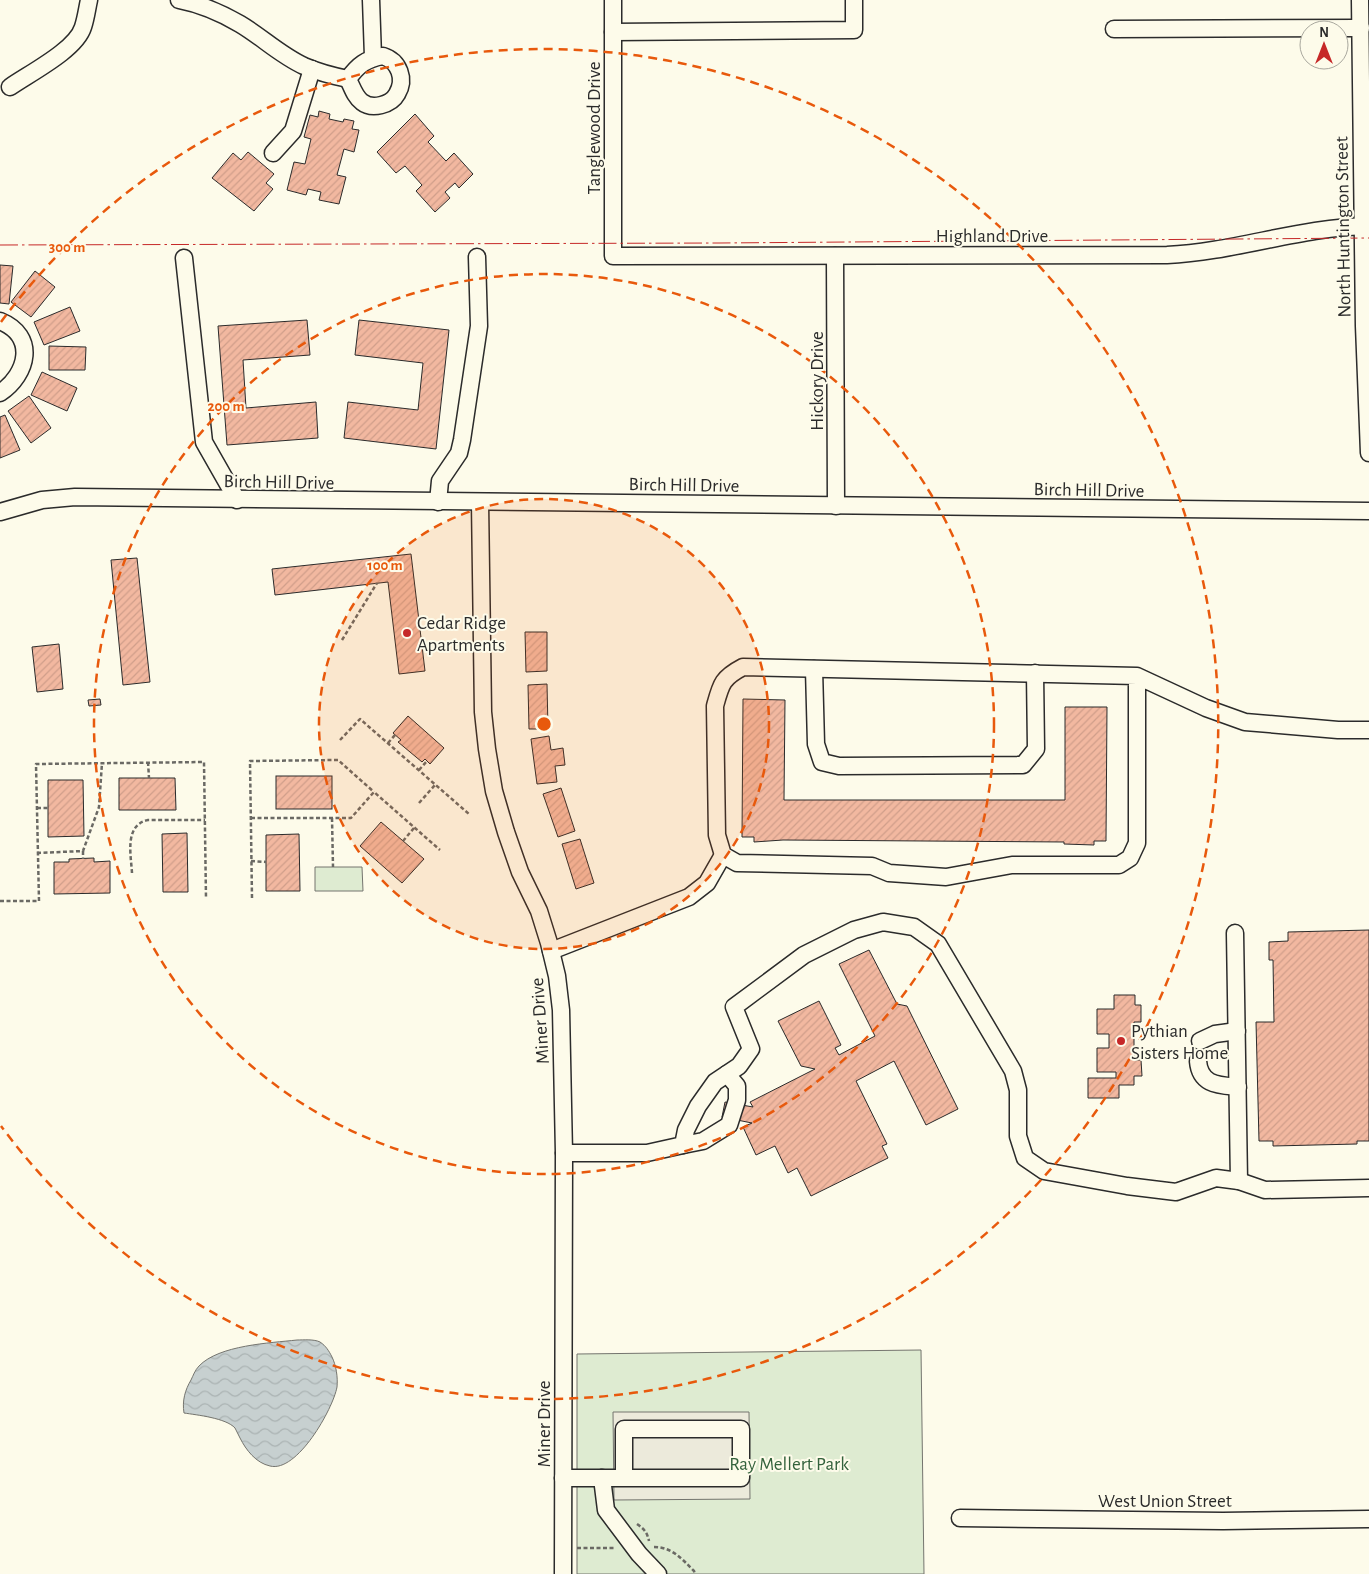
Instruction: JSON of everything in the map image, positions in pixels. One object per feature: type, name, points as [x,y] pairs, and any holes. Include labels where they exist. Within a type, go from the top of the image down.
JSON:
[{"type":"street","points":[[10,87],[68,48],[77,39],[83,27],[89,0]]},
{"type":"street","points":[[179,0],[217,12],[239,23],[284,55],[312,69],[327,75],[348,79]]},
{"type":"street","points":[[371,0],[373,58]]},
{"type":"street","name":"Tanglewood Drive","points":[[613,0],[613,256]]},
{"type":"street","points":[[613,32],[854,30],[854,0]]},
{"type":"street","name":"North Huntington Street","points":[[1360,0],[1366,226],[1364,326],[1369,453]]},
{"type":"street","points":[[1114,29],[1360,28]]},
{"type":"street","points":[[383,56],[390,58],[396,63],[399,70],[400,87],[396,96],[388,102],[379,106],[372,106],[363,104],[348,79],[358,66],[373,58],[383,56]]},
{"type":"street","points":[[273,153],[294,131],[312,69]]},
{"type":"street","name":"Highland Drive","points":[[613,256],[1186,254],[1223,249],[1280,236],[1366,226]]},
{"type":"street","name":"Hickory Drive","points":[[835,256],[836,506]]},
{"type":"street","points":[[438,502],[440,482],[459,453],[462,440],[479,326],[477,257]]},
{"type":"street","points":[[184,258],[204,442],[237,500]]},
{"type":"street","points":[[0,321],[17,332],[23,342],[24,355],[19,376],[9,387],[0,393]]},
{"type":"street","name":"Birch Hill Drive","points":[[0,512],[42,500],[75,497],[1369,512]]},
{"type":"street","name":"Miner Drive","points":[[480,502],[483,712],[487,749],[494,791],[506,832],[520,872],[539,911],[551,951],[557,976],[561,1010],[564,1153],[563,1574]]},
{"type":"street","points":[[551,951],[689,898],[708,884],[723,855],[718,835],[715,706],[720,688],[729,675],[743,667],[1136,676],[1206,708],[1245,722],[1338,730],[1369,730]]},
{"type":"street","points":[[814,669],[816,744],[822,762],[839,766],[1023,765],[1036,749],[1035,673]]},
{"type":"street","points":[[723,855],[737,863],[872,866],[889,873],[946,877],[1012,865],[1119,865],[1130,858],[1137,842],[1136,676]]},
{"type":"street","points":[[683,1145],[686,1130],[698,1106],[715,1082],[739,1066],[751,1049],[734,1007],[804,955],[854,930],[882,922],[914,928],[938,944],[1013,1071],[1018,1090],[1018,1136],[1024,1158],[1044,1171],[1126,1186],[1176,1192],[1216,1178],[1239,1181],[1265,1190],[1369,1188]]},
{"type":"street","points":[[1235,933],[1239,1181]]},
{"type":"street","points":[[1200,1041],[1215,1034],[1237,1031]]},
{"type":"street","points":[[1198,1061],[1199,1070],[1205,1080],[1220,1085],[1238,1087]]},
{"type":"street","points":[[564,1153],[647,1153],[703,1141],[729,1125],[737,1100],[737,1086],[728,1074]]},
{"type":"street","points":[[563,1478],[602,1478],[624,1478],[741,1478],[741,1429],[624,1429],[624,1478]]},
{"type":"street","points":[[602,1478],[606,1510],[639,1554],[658,1574]]},
{"type":"street","name":"West Union Street","points":[[960,1518],[1223,1521],[1369,1519]]},
{"type":"path","points":[[342,640],[377,583]]},
{"type":"path","points":[[340,740],[360,719],[469,814]]},
{"type":"path","points":[[388,744],[395,735]]},
{"type":"path","points":[[252,898],[250,761],[338,760],[440,850]]},
{"type":"path","points":[[419,770],[427,761]]},
{"type":"path","points":[[148,762],[149,778]]},
{"type":"path","points":[[0,902],[39,901],[36,764],[204,762],[206,898]]},
{"type":"path","points":[[83,858],[83,851],[99,807],[102,763]]},
{"type":"path","points":[[419,803],[436,784]]},
{"type":"path","points":[[251,818],[351,818],[374,792]]},
{"type":"path","points":[[37,808],[48,808]]},
{"type":"path","points":[[332,818],[333,867]]},
{"type":"path","points":[[132,873],[131,834],[140,822],[148,820],[205,820]]},
{"type":"path","points":[[403,840],[414,828]]},
{"type":"path","points":[[37,853],[83,851]]},
{"type":"path","points":[[251,861],[266,862]]},
{"type":"path","points":[[632,1521],[648,1535],[650,1547]]},
{"type":"green space","points":[[315,867],[362,867],[363,891],[315,891]]},
{"type":"green space","name":"Ray Mellert Park","points":[[921,1350],[924,1574],[577,1574],[577,1354]]},
{"type":"shaded area","points":[[613,1412],[749,1412],[750,1499],[614,1500]]},
{"type":"water","points":[[297,1340],[318,1341],[326,1347],[335,1364],[337,1387],[329,1410],[321,1424],[302,1450],[291,1460],[280,1466],[270,1466],[260,1462],[248,1451],[235,1428],[231,1425],[211,1418],[184,1413],[184,1396],[187,1388],[194,1373],[208,1359],[245,1346]]},
{"type":"building","points":[[319,111],[330,114],[329,119],[343,122],[344,119],[354,121],[352,129],[359,130],[354,152],[344,149],[337,175],[346,177],[339,204],[319,200],[321,192],[308,189],[306,195],[287,190],[294,162],[305,164],[311,139],[304,137],[310,115],[318,117]]},
{"type":"building","points":[[415,114],[434,136],[428,142],[446,161],[454,153],[473,174],[459,188],[455,183],[445,192],[450,198],[435,212],[416,191],[422,185],[405,166],[396,173],[377,152]]},
{"type":"building","points":[[248,152],[274,174],[266,183],[273,189],[254,211],[212,178],[233,153],[241,160]]},
{"type":"building","points":[[0,265],[13,266],[9,304],[0,303]]},
{"type":"building","points":[[35,271],[55,287],[31,317],[11,302]]},
{"type":"building","points":[[70,307],[80,331],[44,345],[34,322]]},
{"type":"building","points":[[307,320],[310,355],[243,360],[246,408],[316,402],[318,438],[227,445],[218,326]]},
{"type":"building","points":[[359,320],[449,330],[436,449],[344,438],[348,402],[418,410],[423,363],[355,355]]},
{"type":"building","points":[[49,346],[86,347],[85,370],[49,370]]},
{"type":"building","points":[[42,372],[77,388],[67,411],[31,395]]},
{"type":"building","points":[[29,396],[51,428],[31,443],[8,411]]},
{"type":"building","points":[[5,415],[20,450],[0,458],[0,417]]},
{"type":"building","name":"Cedar Ridge Apartments","points":[[411,554],[425,671],[399,674],[388,582],[275,595],[272,569]]},
{"type":"building","points":[[137,558],[150,682],[123,685],[111,560]]},
{"type":"building","points":[[525,632],[547,632],[547,671],[526,672]]},
{"type":"building","points":[[59,644],[63,689],[37,692],[32,647]]},
{"type":"building","points":[[547,684],[548,729],[529,729],[528,685]]},
{"type":"building","points":[[100,699],[101,705],[89,706],[88,700]]},
{"type":"building","points":[[743,699],[785,700],[784,800],[1065,800],[1065,707],[1107,707],[1106,841],[1094,841],[1094,845],[1064,844],[1064,842],[783,840],[754,842],[754,837],[742,837]]},
{"type":"building","points":[[408,716],[444,748],[430,764],[425,759],[422,762],[398,742],[401,740],[393,733]]},
{"type":"building","points":[[549,736],[551,750],[563,748],[565,765],[555,766],[557,782],[537,784],[531,739]]},
{"type":"building","points":[[276,776],[332,776],[332,809],[276,809]]},
{"type":"building","points":[[119,778],[175,778],[176,810],[119,810]]},
{"type":"building","points":[[48,780],[83,780],[84,836],[48,837]]},
{"type":"building","points":[[561,788],[575,831],[558,837],[543,794]]},
{"type":"building","points":[[381,822],[424,859],[402,883],[360,846]]},
{"type":"building","points":[[187,833],[188,892],[163,892],[162,834]]},
{"type":"building","points":[[299,834],[300,891],[266,891],[266,835]]},
{"type":"building","points":[[580,839],[594,883],[576,889],[562,844]]},
{"type":"building","points":[[94,858],[94,862],[110,861],[110,893],[54,894],[54,862]]},
{"type":"building","points":[[1369,930],[1369,1141],[1357,1141],[1357,1144],[1273,1146],[1273,1141],[1259,1141],[1256,1022],[1274,1022],[1273,960],[1269,960],[1269,942],[1288,941],[1288,932]]},
{"type":"building","points":[[869,950],[897,1004],[907,1006],[958,1109],[926,1125],[894,1061],[856,1081],[887,1144],[882,1146],[888,1158],[811,1196],[797,1168],[788,1173],[775,1146],[756,1155],[743,1127],[752,1123],[722,1117],[725,1102],[753,1107],[750,1102],[815,1069],[801,1066],[778,1021],[819,1001],[841,1045],[835,1048],[839,1055],[875,1036],[839,964]]},
{"type":"building","name":"Pythian Sisters Home","points":[[1114,995],[1135,995],[1135,1005],[1141,1005],[1141,1022],[1134,1022],[1134,1060],[1141,1060],[1142,1076],[1134,1076],[1134,1085],[1119,1085],[1119,1098],[1088,1098],[1088,1078],[1116,1078],[1116,1072],[1097,1072],[1097,1048],[1109,1048],[1109,1034],[1097,1034],[1097,1009],[1114,1009]]},
{"type":"power","points":[[0,245],[720,243],[1369,238]]},
{"type":"place","name":"Cedar Ridge Apartments","points":[[407,633]]},
{"type":"place","name":"Pythian Sisters Home","points":[[1121,1041]]}]
